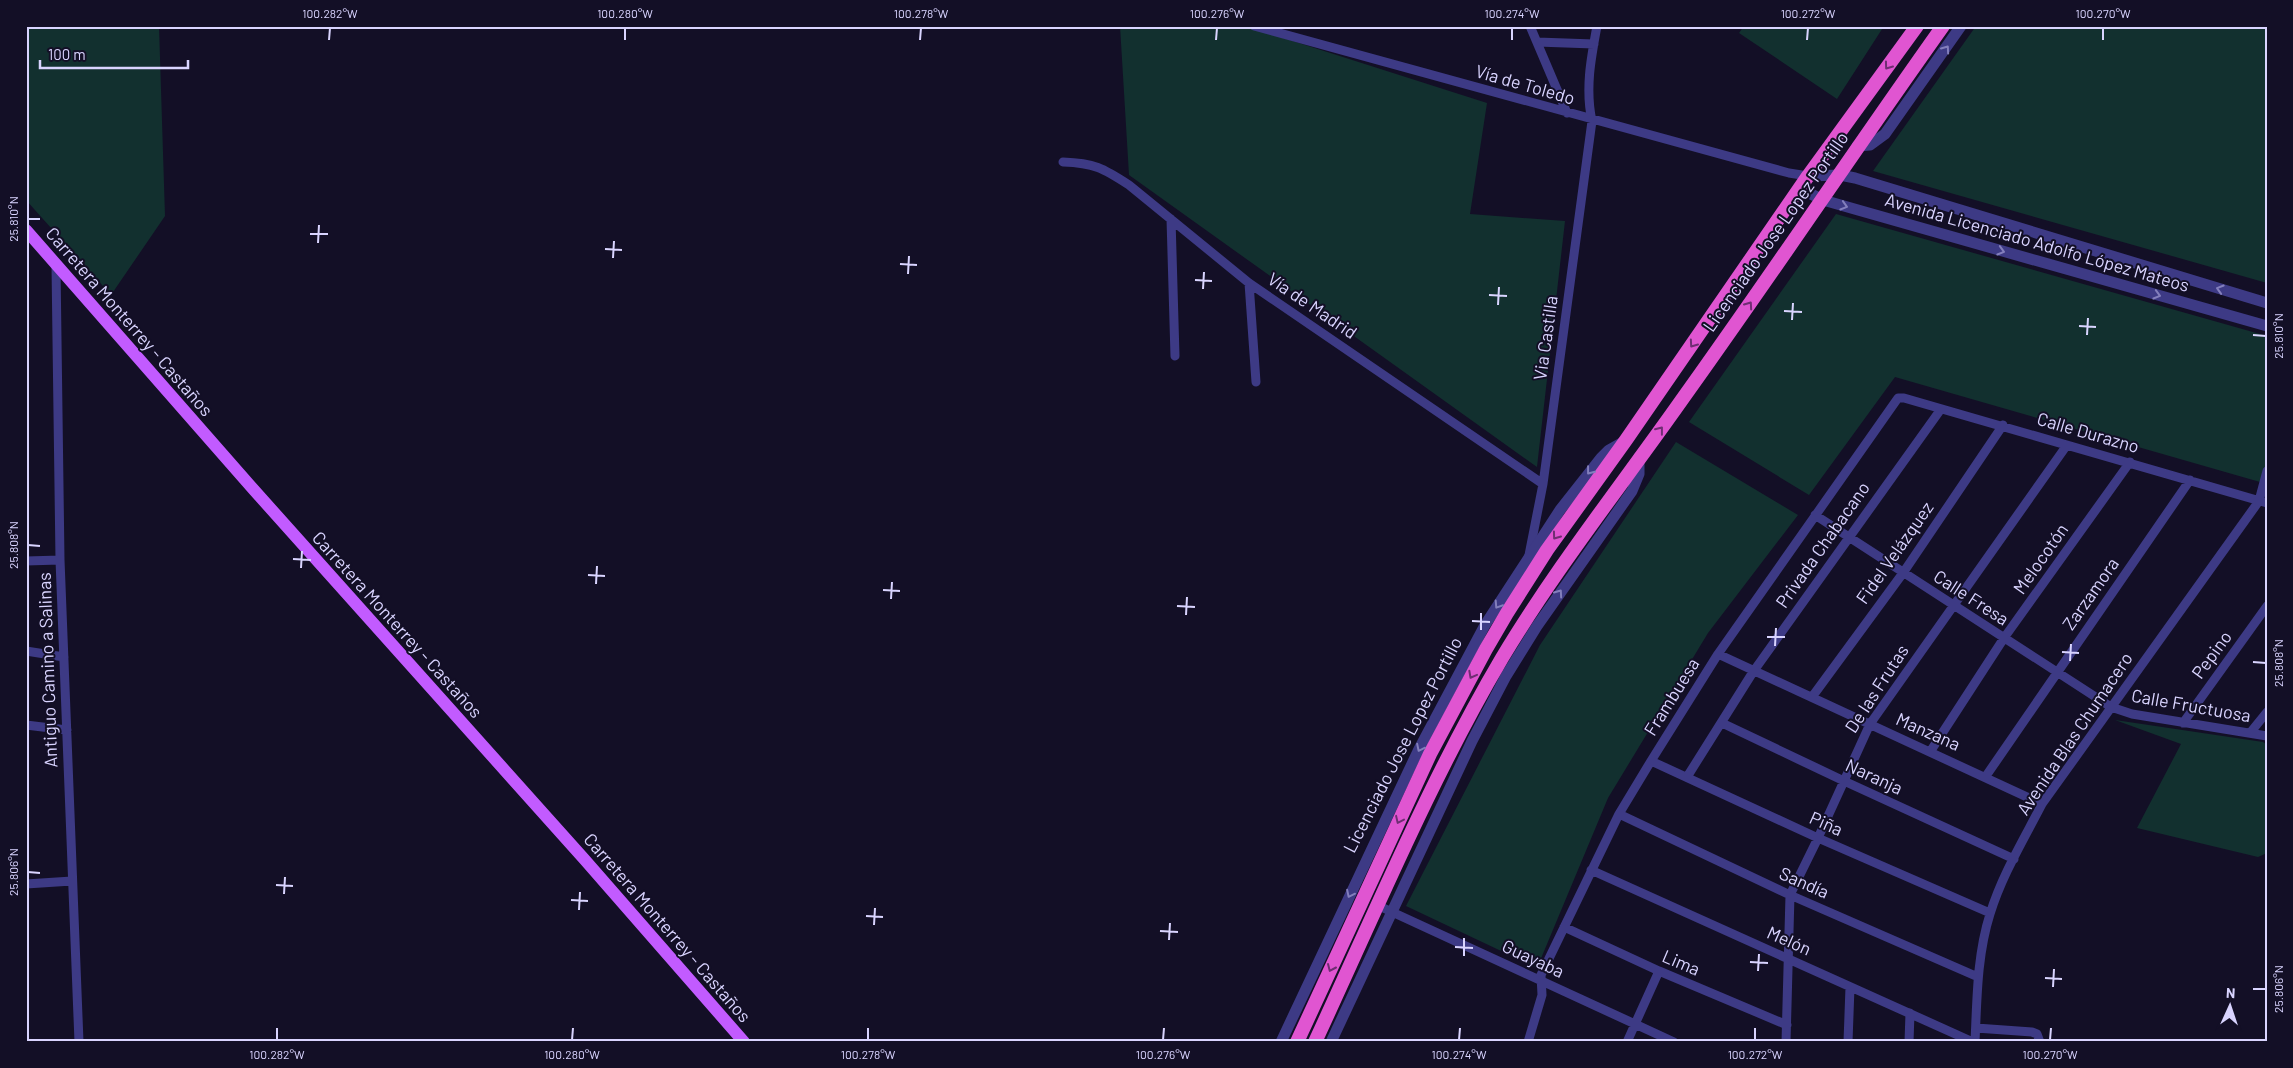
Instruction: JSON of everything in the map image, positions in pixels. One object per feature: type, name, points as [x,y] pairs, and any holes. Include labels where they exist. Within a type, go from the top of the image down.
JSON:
[{"type":"highway","name":"Licenciado Jose Lopez Portillo","points":[[1297,1042],[1430,754],[1486,648],[1547,550],[1626,440],[1799,188],[1917,26]]},
{"type":"highway","name":"Licenciado Jose Lopez Portillo","points":[[1315,1042],[1385,909],[1467,720],[1494,673],[1562,565],[1681,402],[1942,26]]},
{"type":"main road","name":"Carretera Monterrey - Castaños","points":[[26,230],[744,1042]]},
{"type":"street","name":"Vía de Toledo","points":[[1254,26],[1272,28],[1592,121],[1789,173],[1808,176]]},
{"type":"street","points":[[1530,26],[1567,113]]},
{"type":"street","name":"Via Castilla","points":[[1528,558],[1543,484],[1592,121],[1588,102],[1588,88],[1597,26]]},
{"type":"street","points":[[1857,146],[1870,145],[1885,134],[1962,26]]},
{"type":"street","points":[[1537,42],[1594,44]]},
{"type":"street","name":"Vía de Madrid","points":[[1063,162],[1087,163],[1109,172],[1171,219],[1249,283],[1543,484]]},
{"type":"street","points":[[1789,173],[1799,188]]},
{"type":"street","name":"Avenida Licenciado Adolfo López Mateos","points":[[1808,176],[1840,175],[1872,183],[2267,303]]},
{"type":"street","name":"Avenida Licenciado Adolfo López Mateos","points":[[1799,188],[1823,200],[2267,326]]},
{"type":"street","points":[[1171,219],[1175,356]]},
{"type":"street","name":"Antiguo Camino a Salinas","points":[[56,266],[60,560],[79,1042]]},
{"type":"street","points":[[1249,283],[1256,382]]},
{"type":"street","name":"Calle Durazno","points":[[1900,397],[2263,502]]},
{"type":"street","name":"Frambuesa","points":[[1528,1042],[1542,995],[1540,980],[1619,814],[1718,654],[1895,400],[1900,397]]},
{"type":"street","name":"Privada Chabacano","points":[[1687,777],[1754,672],[1941,410]]},
{"type":"street","name":"Fidel Velázquez","points":[[1812,697],[1903,573],[2003,426]]},
{"type":"street","name":"Licenciado Jose Lopez Portillo","points":[[1281,1042],[1440,708],[1484,625],[1560,510],[1601,458],[1609,450],[1626,440]]},
{"type":"street","name":"De las Frutas","points":[[1786,1042],[1790,894],[1870,724],[2067,445]]},
{"type":"street","name":"Melocotón","points":[[1930,752],[2004,638],[2130,462]]},
{"type":"street","name":"Avenida Blas Chumacero","points":[[1974,1042],[1978,977],[1990,913],[2014,859],[2042,804],[2111,707],[2263,502],[2267,471]]},
{"type":"street","name":"Zarzamora","points":[[1986,776],[2190,480]]},
{"type":"street","name":"Calle Fresa","points":[[1815,515],[1953,607],[2111,707]]},
{"type":"street","points":[[26,561],[60,560]]},
{"type":"street","name":"Pepino","points":[[2183,723],[2267,606]]},
{"type":"street","points":[[26,651],[64,657]]},
{"type":"street","name":"Manzana","points":[[1718,654],[1986,776],[2042,804]]},
{"type":"street","name":"Calle Fructuosa","points":[[2111,707],[2132,714],[2267,736]]},
{"type":"street","points":[[2250,733],[2267,712]]},
{"type":"street","name":"Naranja","points":[[1722,723],[1844,782],[2014,859]]},
{"type":"street","points":[[26,725],[67,730]]},
{"type":"street","name":"Piña","points":[[1651,761],[1818,838],[1990,913]]},
{"type":"street","name":"Sandía","points":[[1619,814],[1790,894],[1978,977]]},
{"type":"street","name":"Melón","points":[[1591,870],[1974,1042]]},
{"type":"street","points":[[26,884],[72,881]]},
{"type":"street","name":"Licenciado Jose Lopez Portillo","points":[[1331,1042],[1385,909]]},
{"type":"street","name":"Guayaba","points":[[1385,909],[1674,1042]]},
{"type":"street","name":"Lima","points":[[1564,927],[1659,971],[1787,1025]]},
{"type":"street","points":[[1627,1042],[1659,971]]},
{"type":"street","points":[[1848,1042],[1850,987]]},
{"type":"street","points":[[1909,1042],[1910,1013]]},
{"type":"street","points":[[1976,1028],[2032,1032],[2037,1034],[2040,1042]]},
{"type":"green space","points":[[26,26],[159,26],[165,216],[111,295],[26,200]]},
{"type":"green space","points":[[1120,26],[1246,26],[1487,103],[1470,214],[1565,221],[1537,467],[1129,175]]},
{"type":"green space","points":[[1744,26],[1884,26],[1837,99],[1739,33]]},
{"type":"green space","points":[[1976,26],[2267,26],[2267,283],[1873,171]]},
{"type":"green space","points":[[1836,214],[2267,336],[2267,484],[1895,377],[1809,495],[1689,422]]},
{"type":"green space","points":[[1676,442],[1798,515],[1708,633],[1608,798],[1537,968],[1406,906],[1540,645]]},
{"type":"green space","points":[[2115,720],[2263,742],[2267,745],[2267,853],[2258,857],[2137,828],[2181,744]]}]
